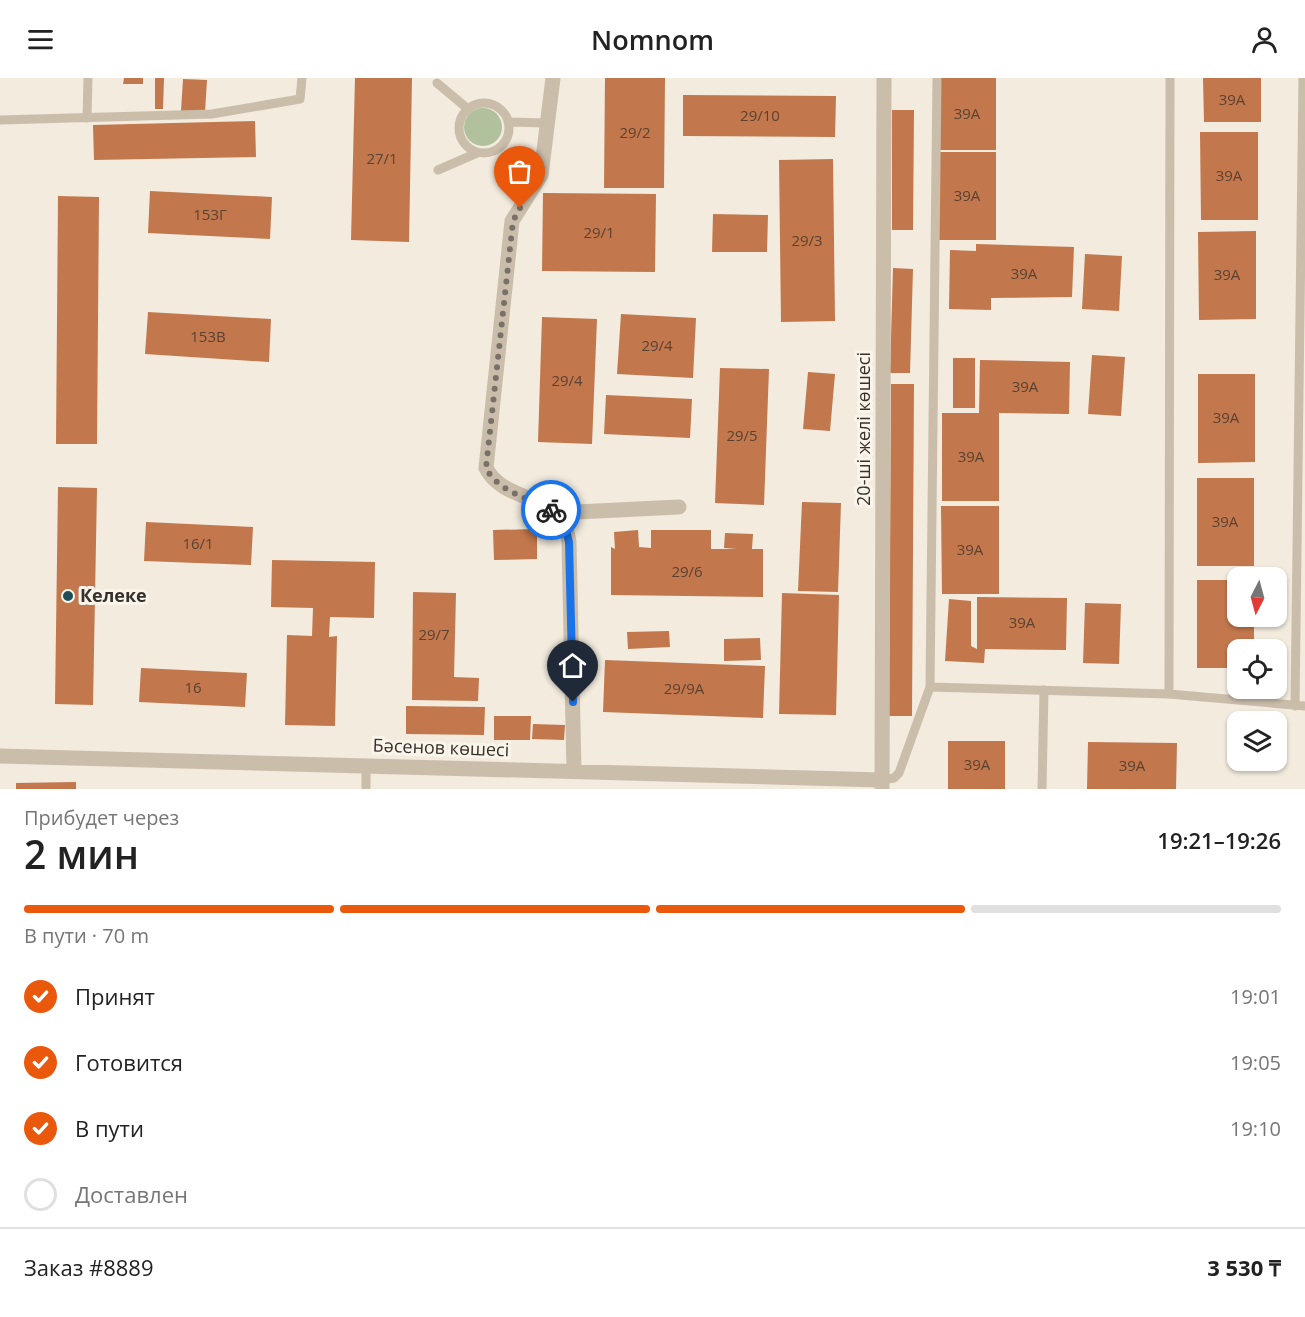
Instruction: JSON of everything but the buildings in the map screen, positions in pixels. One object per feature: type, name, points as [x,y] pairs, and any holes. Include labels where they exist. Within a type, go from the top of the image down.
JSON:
[{"type":"street","points":[[552,78],[541,175],[513,221],[486,468],[490,476],[504,488],[556,513],[564,523],[569,542],[574,771]]},
{"type":"street","name":"20-ші желі көшесі","points":[[882,784],[884,78]]},
{"type":"street","points":[[556,513],[679,507]]},
{"type":"street","name":"Бәсенов көшесі","points":[[0,756],[574,771],[882,784]]},
{"type":"lane","points":[[87,118],[88,78]]},
{"type":"lane","points":[[0,120],[212,114],[300,99],[302,78]]},
{"type":"lane","points":[[882,784],[899,773],[930,687],[937,78]]},
{"type":"lane","points":[[1169,694],[1170,78]]},
{"type":"lane","points":[[930,687],[1169,694],[1300,706],[1302,78]]},
{"type":"lane","points":[[437,83],[468,109]]},
{"type":"lane","points":[[438,170],[477,153],[494,151],[501,146],[509,131],[508,122],[504,114],[490,104],[483,103],[468,109],[459,122],[460,137],[464,144],[477,153]]},
{"type":"lane","points":[[508,122],[547,123]]},
{"type":"lane","points":[[1042,789],[1044,690]]},
{"type":"lane","points":[[366,765],[366,789]]},
{"type":"green space","points":[[483,108],[496,114],[502,127],[496,140],[483,146],[470,140],[464,127],[470,114]]},
{"type":"way so far","points":[[520,208],[513,221],[486,468],[490,476],[504,488],[551,510]]},
{"type":"place","name":"Келеке","points":[[68,596]]},
{"type":"route","points":[[551,510],[564,523],[569,542],[573,702]]}]
